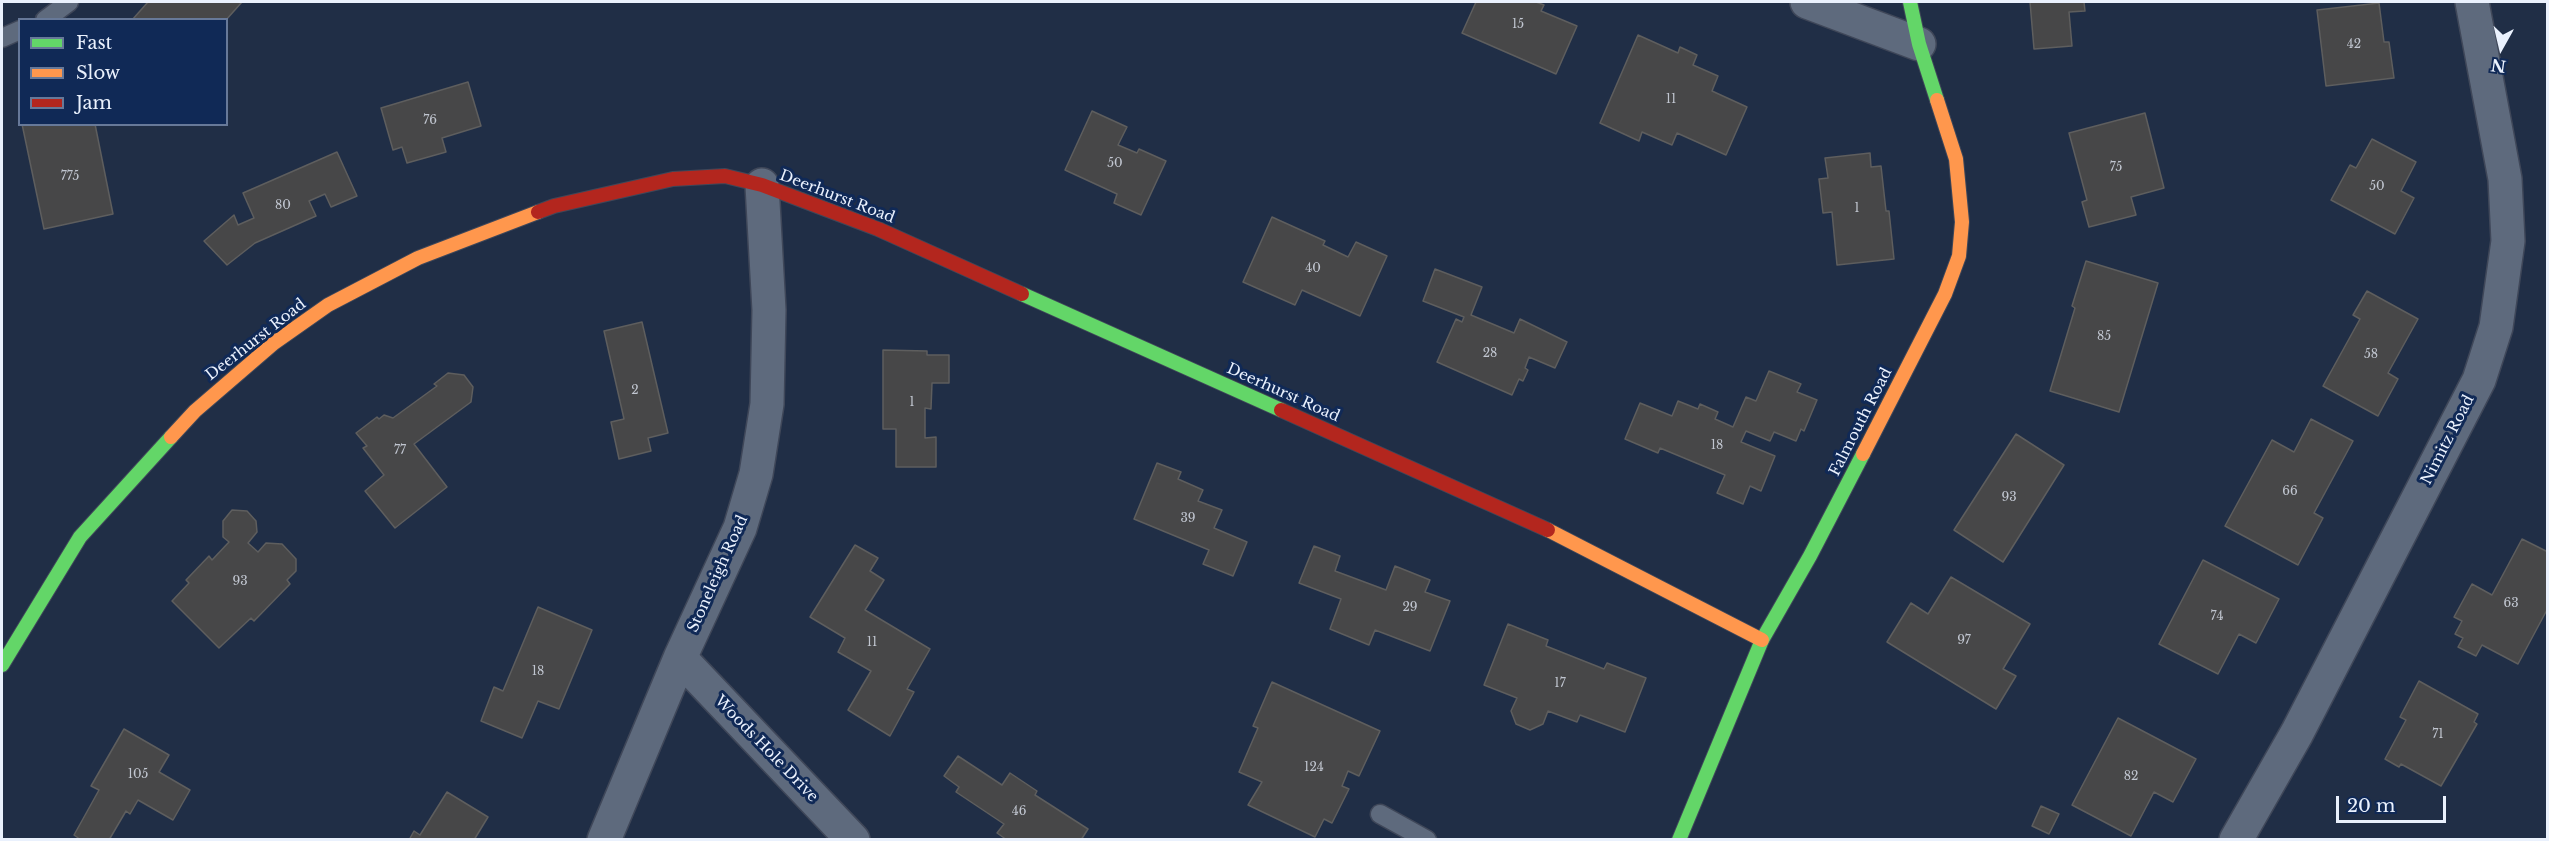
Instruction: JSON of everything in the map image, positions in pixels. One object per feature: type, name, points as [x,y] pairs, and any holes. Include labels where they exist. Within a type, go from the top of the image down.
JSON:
[{"type":"street","points":[[1808,2],[1919,44]]},
{"type":"street","name":"Falmouth Road","points":[[1679,840],[1762,639],[1810,556],[1945,294],[1959,256],[1962,222],[1956,159],[1919,44],[1910,2]]},
{"type":"street","name":"Nimitz Road","points":[[2236,840],[2297,732],[2479,380],[2496,327],[2508,241],[2505,179],[2472,2]]},
{"type":"street","name":"Deerhurst Road","points":[[2,665],[80,537],[195,411],[274,343],[328,305],[418,258],[554,206],[673,179],[725,176],[762,185],[878,229],[1528,522],[1762,639]]},
{"type":"street","name":"Stoneleigh Road","points":[[604,840],[680,658],[740,528],[756,474],[767,405],[769,310],[762,185]]},
{"type":"street","name":"Woods Hole Drive","points":[[680,658],[853,840]]},
{"type":"lane","points":[[48,18],[69,2]]},
{"type":"lane","points":[[2,38],[18,31]]},
{"type":"lane","points":[[1380,814],[1427,840]]},
{"type":"building","points":[[148,2],[242,2],[228,18],[134,18]]},
{"type":"building","points":[[1476,2],[1536,2],[1544,5],[1541,11],[1577,26],[1556,74],[1462,33]]},
{"type":"building","points":[[2030,2],[2084,2],[2085,11],[2069,12],[2072,46],[2034,49]]},
{"type":"building","points":[[2379,3],[2384,42],[2389,42],[2394,78],[2326,86],[2317,10]]},
{"type":"building","points":[[1638,35],[1678,53],[1680,47],[1697,55],[1693,65],[1718,76],[1712,91],[1747,107],[1726,155],[1677,133],[1672,145],[1642,132],[1639,141],[1600,123]]},
{"type":"building","points":[[468,82],[481,126],[442,138],[446,152],[407,163],[402,147],[393,150],[381,108]]},
{"type":"building","points":[[1092,111],[1127,127],[1118,145],[1137,153],[1139,149],[1166,161],[1141,215],[1114,203],[1117,194],[1065,170]]},
{"type":"building","points":[[2145,113],[2164,188],[2131,197],[2136,215],[2089,227],[2082,202],[2087,200],[2069,133]]},
{"type":"building","points":[[22,126],[95,126],[113,214],[44,229]]},
{"type":"building","points":[[2372,139],[2416,162],[2401,191],[2414,198],[2395,234],[2331,200],[2350,165],[2356,168]]},
{"type":"building","points":[[337,152],[357,196],[331,207],[325,194],[309,201],[316,216],[255,243],[227,265],[204,241],[234,215],[238,225],[254,218],[243,193]]},
{"type":"building","points":[[1870,153],[1871,167],[1881,166],[1894,259],[1837,265],[1832,212],[1823,213],[1819,179],[1828,178],[1825,158]]},
{"type":"building","points":[[1272,217],[1325,241],[1323,245],[1348,257],[1356,242],[1387,256],[1360,316],[1302,290],[1295,305],[1243,282]]},
{"type":"building","points":[[2086,261],[2158,283],[2119,412],[2050,391],[2075,308],[2072,306]]},
{"type":"building","points":[[1435,269],[1482,287],[1471,315],[1514,333],[1520,319],[1567,342],[1555,368],[1529,357],[1525,368],[1528,370],[1523,381],[1519,379],[1512,395],[1437,362],[1456,319],[1462,322],[1464,317],[1423,301]]},
{"type":"building","points":[[2367,291],[2418,319],[2388,373],[2398,379],[2378,416],[2323,386],[2360,319],[2353,315]]},
{"type":"building","points":[[642,322],[668,433],[648,438],[651,451],[619,459],[611,422],[624,419],[604,331]]},
{"type":"building","points":[[883,350],[927,351],[927,355],[949,355],[949,383],[932,383],[931,409],[925,408],[925,438],[936,437],[936,467],[896,467],[896,429],[883,429]]},
{"type":"building","points":[[1769,371],[1801,384],[1797,392],[1817,400],[1804,431],[1801,429],[1796,441],[1774,432],[1770,441],[1746,431],[1741,442],[1775,456],[1761,491],[1750,486],[1743,504],[1717,493],[1725,475],[1660,448],[1658,453],[1625,439],[1640,403],[1672,416],[1678,401],[1698,409],[1700,404],[1718,412],[1715,419],[1733,427],[1746,397],[1756,401]]},
{"type":"building","points":[[448,373],[464,375],[473,387],[471,402],[414,444],[447,487],[395,528],[365,491],[384,475],[363,448],[367,446],[356,433],[377,417],[379,419],[384,415],[393,418],[437,386],[434,384]]},
{"type":"building","points":[[2311,419],[2353,441],[2314,513],[2323,518],[2298,565],[2225,526],[2272,440],[2294,452]]},
{"type":"building","points":[[2016,434],[2064,465],[2003,562],[1954,530]]},
{"type":"building","points":[[1157,463],[1181,472],[1178,479],[1203,490],[1198,501],[1222,510],[1214,528],[1247,542],[1233,576],[1203,564],[1209,550],[1134,519]]},
{"type":"building","points":[[232,510],[247,511],[256,521],[257,532],[248,543],[258,552],[266,543],[282,544],[296,559],[296,571],[287,580],[290,584],[254,621],[251,618],[219,648],[172,601],[189,583],[186,580],[209,556],[212,560],[229,542],[223,537],[223,521]]},
{"type":"building","points":[[2522,539],[2548,552],[2548,608],[2518,664],[2482,645],[2476,656],[2458,647],[2463,638],[2455,634],[2462,621],[2454,617],[2472,584],[2492,595]]},
{"type":"building","points":[[855,545],[878,558],[870,571],[884,580],[865,610],[930,649],[907,689],[914,692],[890,736],[848,710],[871,671],[838,652],[845,638],[810,617]]},
{"type":"building","points":[[1314,546],[1340,556],[1335,571],[1386,590],[1395,566],[1430,580],[1425,592],[1450,601],[1430,651],[1375,630],[1369,645],[1330,629],[1341,599],[1299,583]]},
{"type":"building","points":[[2203,560],[2279,599],[2256,643],[2239,634],[2218,674],[2159,644]]},
{"type":"building","points":[[1951,577],[2030,624],[2003,669],[2016,676],[1996,709],[1887,642],[1911,603],[1928,614]]},
{"type":"building","points":[[538,607],[592,630],[559,709],[538,701],[522,738],[481,721],[494,687],[503,691]]},
{"type":"building","points":[[1508,624],[1548,640],[1546,646],[1604,669],[1607,663],[1646,678],[1625,732],[1580,715],[1577,722],[1548,711],[1543,724],[1530,730],[1516,724],[1511,711],[1517,698],[1484,685]]},
{"type":"building","points":[[2419,681],[2478,714],[2474,722],[2477,724],[2441,786],[2401,764],[2399,767],[2385,759],[2406,720],[2400,717]]},
{"type":"building","points":[[1272,682],[1380,731],[1359,776],[1348,771],[1342,786],[1349,789],[1332,823],[1324,819],[1315,837],[1248,805],[1262,782],[1239,772],[1258,728],[1253,726]]},
{"type":"building","points":[[2118,718],[2196,759],[2173,802],[2154,792],[2131,836],[2072,805]]},
{"type":"building","points":[[124,729],[169,755],[159,772],[190,790],[173,820],[138,800],[130,814],[126,811],[109,840],[81,840],[74,835],[99,790],[91,786]]},
{"type":"building","points":[[958,756],[1002,785],[1010,773],[1037,791],[1035,795],[1088,829],[1081,840],[1007,840],[997,833],[1004,824],[956,792],[959,787],[944,776]]},
{"type":"building","points":[[447,792],[488,817],[474,840],[409,840],[414,831],[420,835]]},
{"type":"building","points":[[2041,806],[2059,814],[2049,834],[2032,826]]},
{"type":"traffic: fast","points":[[1910,2],[1919,44],[1937,100]]},
{"type":"traffic: fast","points":[[1022,294],[1281,410]]},
{"type":"traffic: fast","points":[[2,665],[80,537],[171,437]]},
{"type":"traffic: fast","points":[[1679,840],[1762,640],[1810,556],[1863,454]]},
{"type":"traffic: slow","points":[[1863,454],[1945,294],[1959,256],[1962,222],[1956,159],[1937,100]]},
{"type":"traffic: slow","points":[[171,437],[195,411],[274,343],[328,305],[418,258],[538,212]]},
{"type":"traffic: slow","points":[[1548,530],[1762,640]]},
{"type":"traffic: jam","points":[[538,212],[554,206],[673,179],[725,176],[762,185],[878,229],[1022,294]]},
{"type":"traffic: jam","points":[[1281,410],[1548,530]]}]
